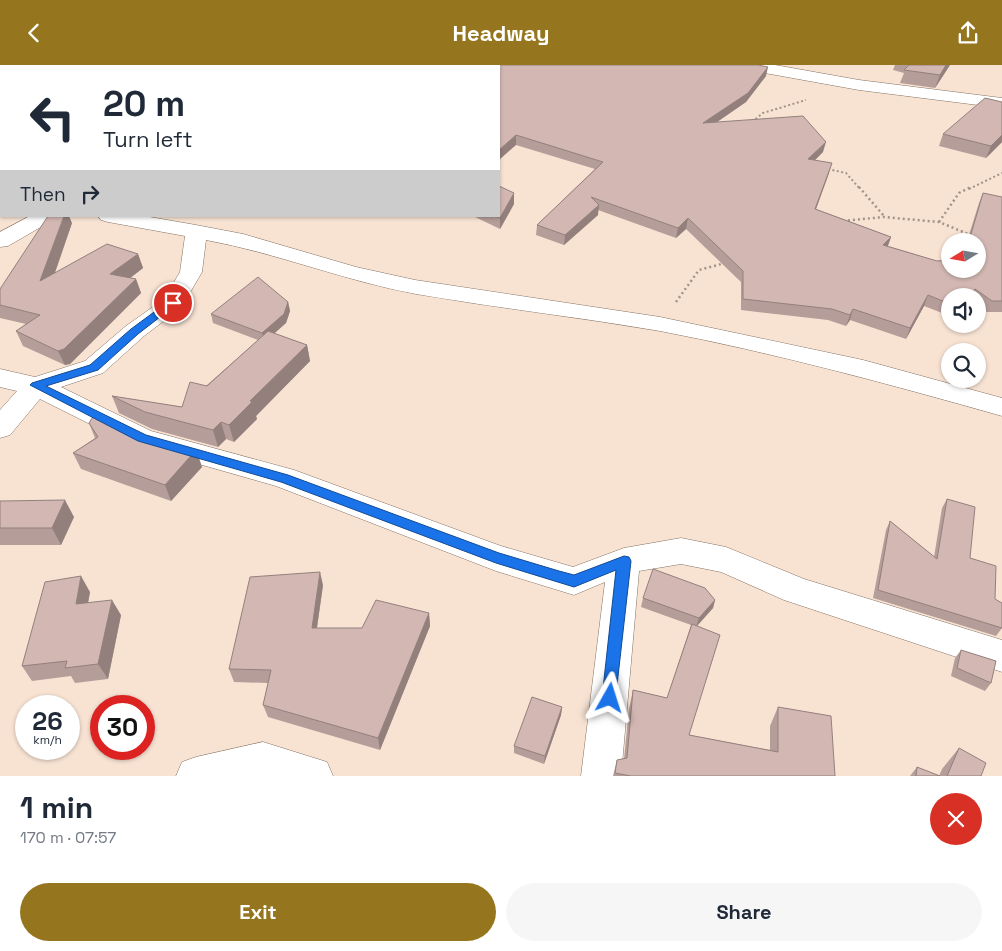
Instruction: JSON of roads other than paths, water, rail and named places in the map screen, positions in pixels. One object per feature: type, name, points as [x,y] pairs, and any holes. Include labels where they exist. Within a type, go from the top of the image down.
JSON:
[{"type":"street","points":[[748,65],[859,85],[1002,103]]},
{"type":"street","points":[[0,241],[44,217]]},
{"type":"street","points":[[117,217],[186,225],[351,273],[415,287],[660,324],[862,368],[1002,407]]},
{"type":"street","points":[[0,428],[36,385],[94,367],[134,331],[173,303],[191,272],[186,225]]},
{"type":"street","points":[[0,377],[36,385],[142,438],[284,479],[496,557],[574,581],[624,561],[681,551],[726,560],[796,590],[1002,656]]},
{"type":"street","points":[[601,776],[624,561]]},
{"type":"street","points":[[196,776],[263,761],[313,776]]}]
